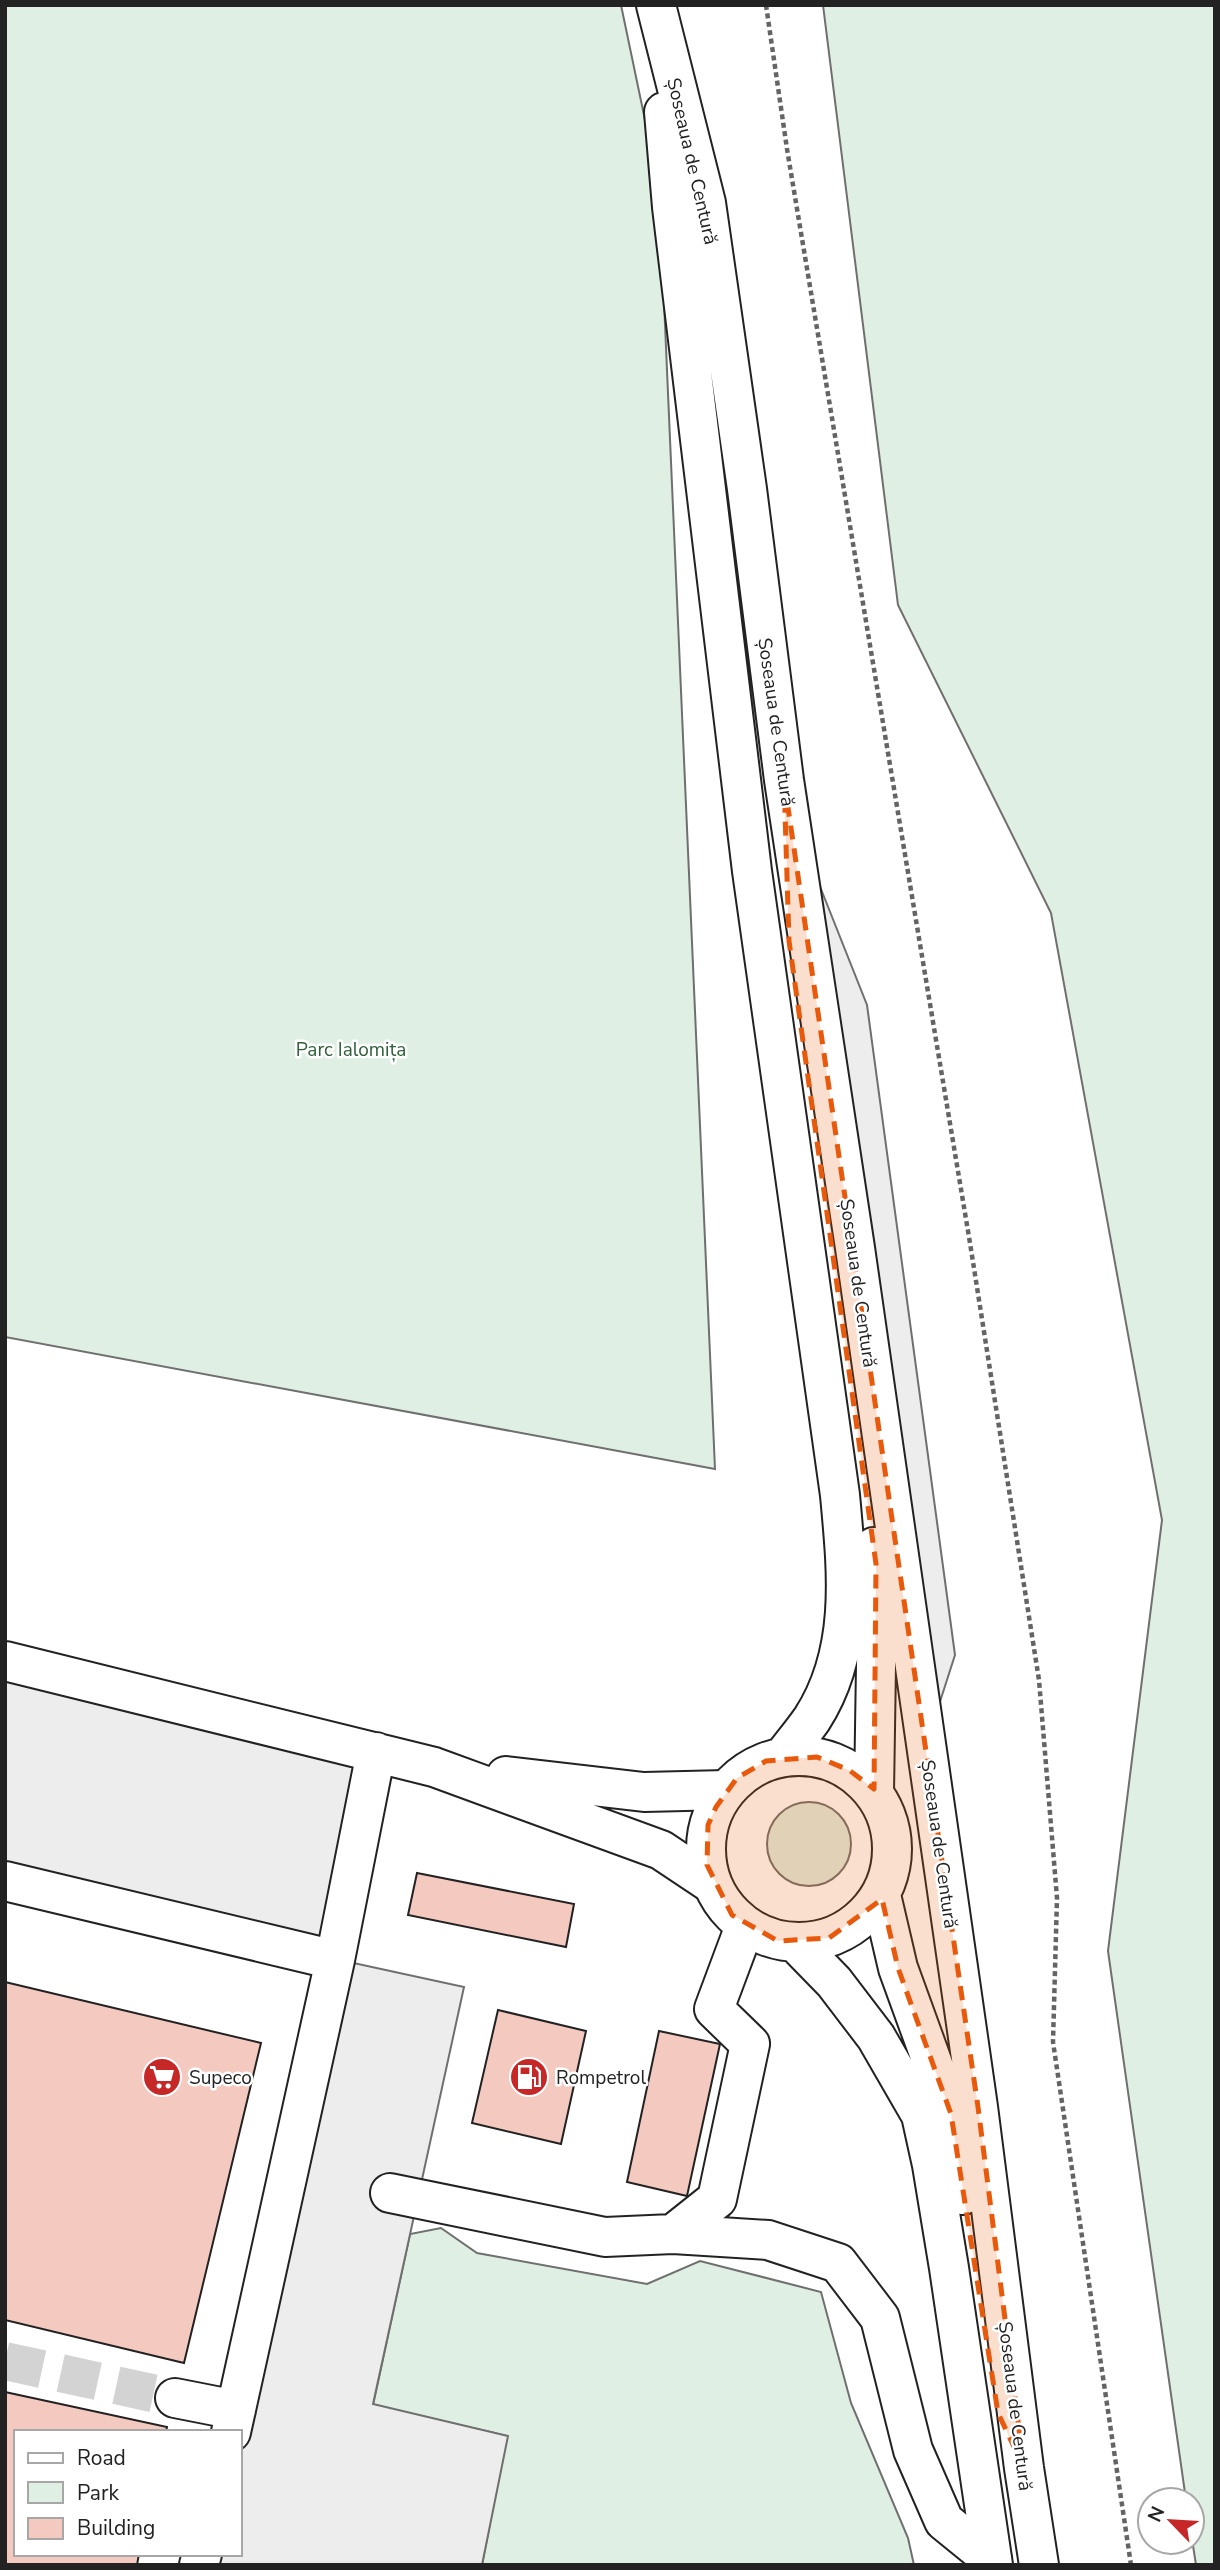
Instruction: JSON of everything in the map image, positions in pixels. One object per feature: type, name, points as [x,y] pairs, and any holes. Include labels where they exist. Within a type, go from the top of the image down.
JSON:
[{"type":"main road","name":"Șoseaua de Centură","points":[[656,5],[706,203],[747,489],[784,780],[855,1248],[978,2107],[1039,2565]]},
{"type":"main road","points":[[656,5],[672,207],[752,871],[840,1495],[848,1579],[843,1640],[830,1684],[813,1718],[783,1757]]},
{"type":"main road","points":[[784,780],[789,941],[876,1564],[874,1793]]},
{"type":"main road","points":[[5,1661],[434,1767],[661,1850],[712,1884]]},
{"type":"main road","points":[[175,2398],[234,2421],[335,1959],[376,1752]]},
{"type":"main road","points":[[783,1757],[817,1757],[834,1762],[863,1780],[883,1809],[893,1843],[892,1861],[881,1895],[871,1909],[845,1931],[821,1940],[796,1943],[761,1935],[745,1926],[720,1900],[707,1866],[705,1845],[708,1825],[726,1790],[751,1769],[766,1761],[783,1757]]},
{"type":"main road","points":[[434,1767],[612,1790],[726,1790]]},
{"type":"main road","points":[[5,1881],[335,1959]]},
{"type":"main road","points":[[881,1895],[898,1968],[951,2114],[998,2413],[1024,2468]]},
{"type":"main road","points":[[673,2234],[717,2199],[750,2044],[714,2010],[745,1926]]},
{"type":"main road","points":[[796,1943],[834,1982],[876,2038],[921,2115],[949,2268],[992,2562]]},
{"type":"main road","points":[[390,2193],[605,2236],[673,2234],[768,2240],[838,2263],[880,2318],[913,2450],[944,2521],[992,2562]]},
{"type":"path","points":[[766,5],[970,1243],[1039,1680],[1057,1898],[1053,2042],[1131,2565]]},
{"type":"highlighted area","points":[[784,780],[978,2107],[1024,2468],[998,2413],[951,2114],[898,1968],[882,1899],[829,1938],[778,1941],[732,1915],[707,1865],[708,1825],[716,1807],[737,1778],[766,1761],[817,1757],[849,1770],[874,1789],[876,1564],[789,941]]},
{"type":"green space","name":"Parc Ialomița","points":[[5,5],[621,5],[659,187],[715,1469],[5,1337]]},
{"type":"green space","points":[[823,5],[1215,5],[1215,2565],[1196,2565],[1195,2556],[1206,2556],[1206,2486],[1184,2486],[1108,1951],[1162,1520],[1051,913],[898,605]]},
{"type":"green space","points":[[801,1802],[817,1802],[833,1809],[844,1820],[851,1836],[848,1860],[839,1874],[817,1886],[801,1886],[785,1879],[774,1868],[767,1852],[767,1836],[774,1820],[785,1809]]},
{"type":"green space","points":[[441,2228],[477,2253],[647,2284],[700,2261],[821,2292],[851,2403],[908,2538],[914,2565],[482,2565],[507,2436],[373,2405],[410,2234]]},
{"type":"shaded area","points":[[817,879],[867,1005],[955,1655],[937,1711]]},
{"type":"shaded area","points":[[5,1661],[376,1752],[335,1959],[464,1987],[373,2404],[508,2436],[482,2565],[199,2565],[201,2556],[242,2556],[240,2430],[335,1960],[5,1881]]},
{"type":"building","points":[[417,1873],[574,1904],[566,1947],[408,1915]]},
{"type":"building","points":[[5,1982],[261,2043],[184,2363],[5,2320]]},
{"type":"building","name":"Rompetrol","points":[[498,2010],[586,2031],[561,2144],[472,2123]]},
{"type":"building","points":[[659,2031],[720,2044],[687,2196],[627,2182]]},
{"type":"building","points":[[5,2392],[167,2427],[166,2430],[14,2430],[14,2556],[139,2556],[137,2565],[5,2565]]},
{"type":"tunnel","points":[[5,2361],[175,2398]]},
{"type":"place","name":"Supeco","points":[[162,2077]]},
{"type":"place","name":"Rompetrol","points":[[529,2077]]}]
